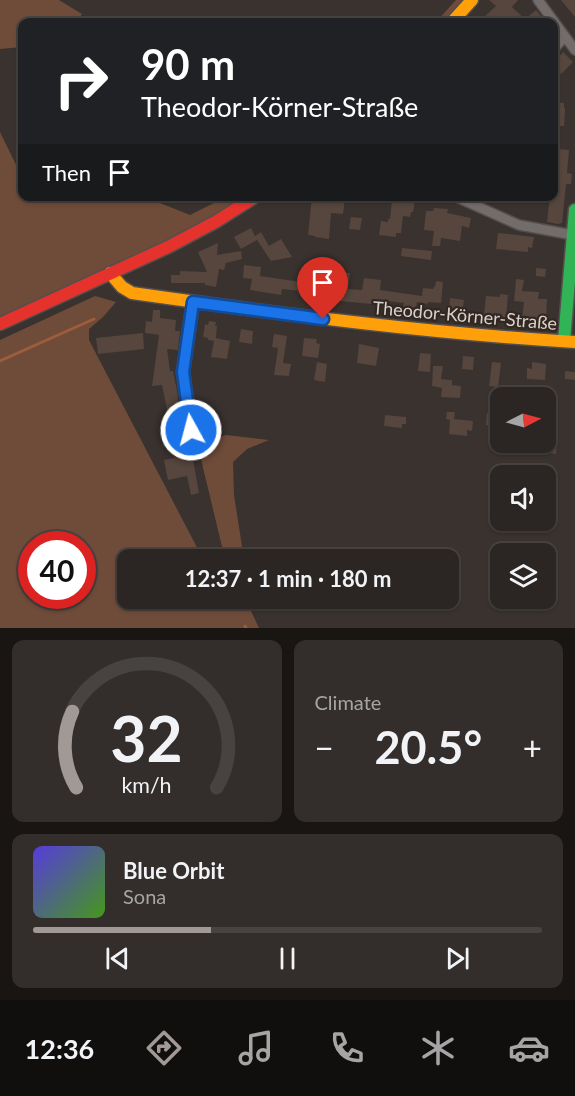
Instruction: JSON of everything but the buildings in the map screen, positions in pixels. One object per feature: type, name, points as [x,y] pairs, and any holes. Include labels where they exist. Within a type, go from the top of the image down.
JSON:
[{"type":"street","points":[[456,18],[472,0]]},
{"type":"street","points":[[538,0],[551,18]]},
{"type":"street","points":[[558,28],[575,50]]},
{"type":"street","points":[[558,44],[564,37]]},
{"type":"street","points":[[0,324],[168,247],[207,227],[248,201]]},
{"type":"street","points":[[465,201],[519,225],[573,235]]},
{"type":"street","points":[[570,342],[575,210]]},
{"type":"street","name":"Theodor-Körner-Straße","points":[[110,273],[122,287],[132,293],[388,327],[570,342]]},
{"type":"street","points":[[191,430],[183,372],[193,302]]},
{"type":"shaded area","points":[[0,0],[59,0],[82,14],[79,18],[18,18],[18,47],[0,49]]},
{"type":"shaded area","points":[[456,0],[466,0],[449,18],[440,18]]},
{"type":"shaded area","points":[[0,132],[18,169],[18,201],[155,201],[190,215],[218,201],[237,201],[155,246],[0,318]]},
{"type":"shaded area","points":[[95,296],[116,302],[89,329],[89,340],[198,549],[117,549],[117,609],[251,609],[259,628],[0,628],[0,340]]},
{"type":"shaded area","points":[[226,435],[269,440],[247,449],[233,462],[234,495],[242,549],[223,549],[199,451],[209,440]]},
{"type":"waterway","points":[[0,361],[94,319]]},
{"type":"traffic: fast","points":[[564,341],[575,210]]},
{"type":"traffic: fast","points":[[191,430],[183,372],[193,302]]},
{"type":"traffic: slow","points":[[456,18],[472,0]]},
{"type":"traffic: slow","points":[[110,273],[122,287],[132,293],[353,322],[464,334],[575,342]]},
{"type":"traffic: jam","points":[[0,324],[168,247],[217,221],[248,201]]},
{"type":"route","points":[[191,430],[183,372],[193,302],[323,319]]}]
